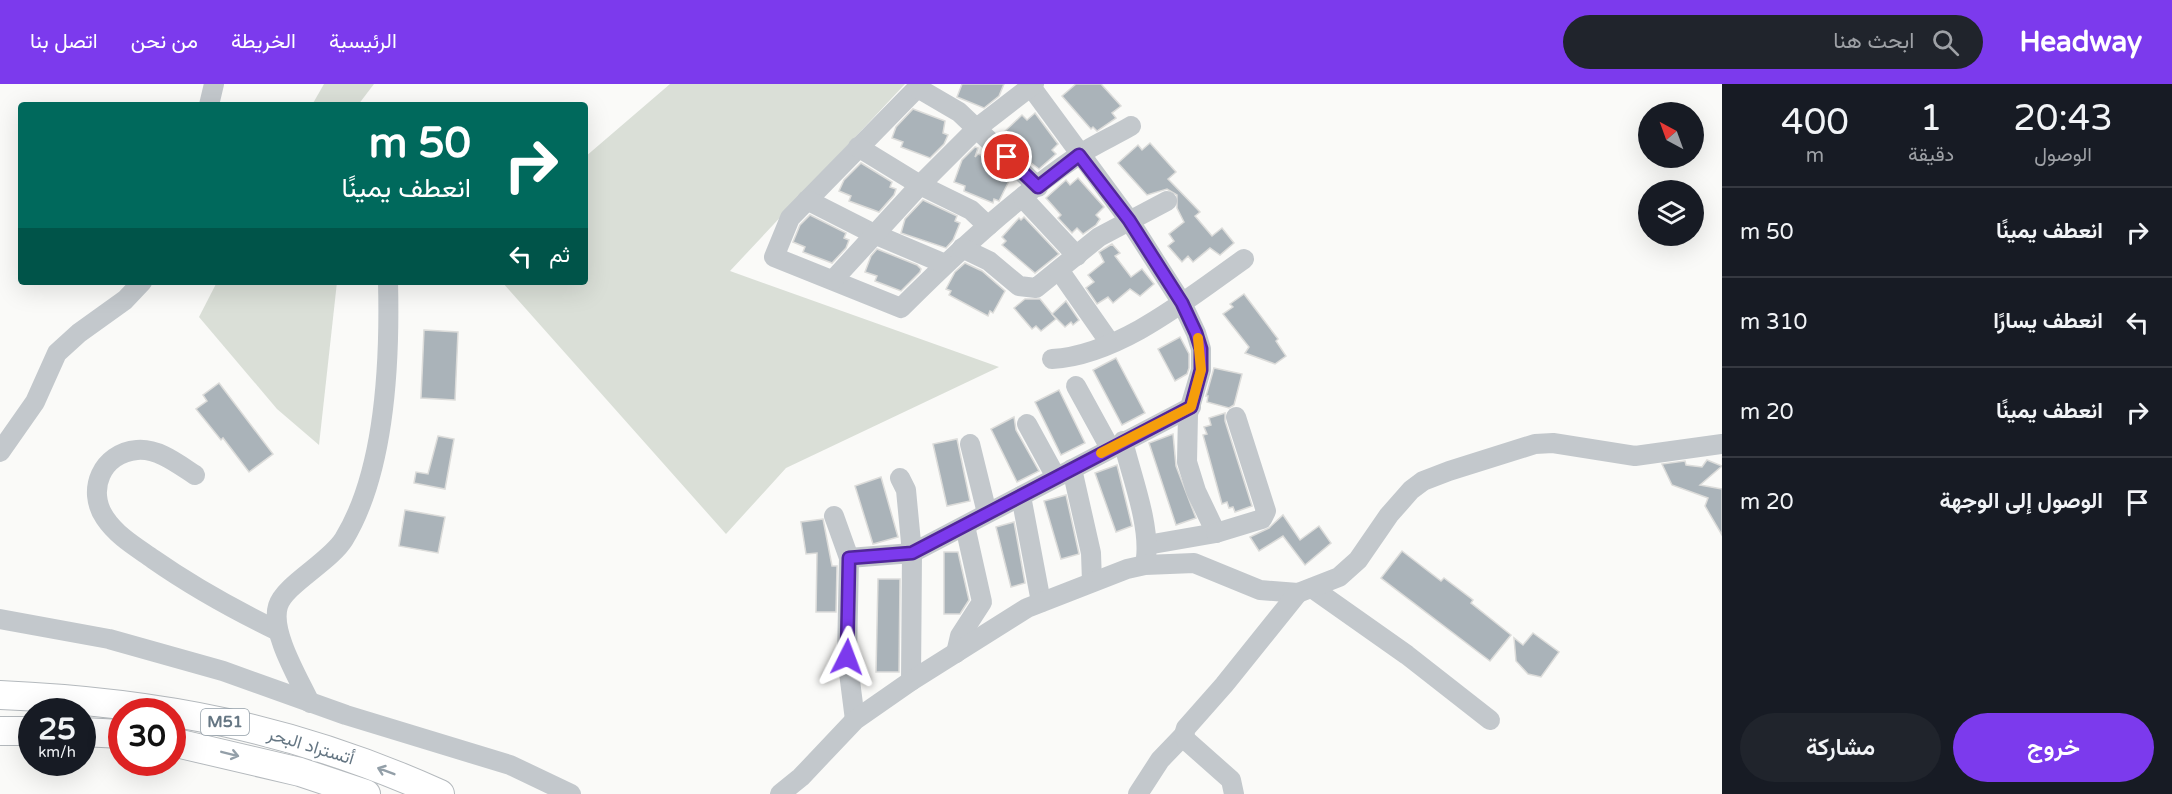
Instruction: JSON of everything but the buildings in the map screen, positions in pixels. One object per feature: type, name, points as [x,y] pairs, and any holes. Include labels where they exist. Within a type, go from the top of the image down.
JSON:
[{"type":"highway","name":"أتستراد البحر","points":[[0,694],[94,700],[146,706],[211,718],[337,753],[440,794]]},
{"type":"highway","points":[[0,731],[18,731]]},
{"type":"highway","name":"أتستراد البحر","points":[[186,745],[300,772],[366,794]]},
{"type":"street","points":[[210,102],[214,84]]},
{"type":"street","points":[[833,280],[920,185],[977,128],[1031,84],[1079,155],[1129,220],[1182,303],[1201,349],[1201,370],[1186,424],[1187,462],[1196,491],[1216,533]]},
{"type":"street","points":[[1077,256],[1030,192],[977,128],[959,112],[920,86],[790,218],[774,256],[901,308],[962,248],[1030,192],[1079,155],[1131,126]]},
{"type":"street","points":[[858,147],[920,185],[971,210],[988,226]]},
{"type":"street","points":[[807,200],[874,234],[945,264]]},
{"type":"street","points":[[962,248],[989,261],[1019,286],[1036,288],[1099,237],[1167,201]]},
{"type":"street","points":[[1052,359],[1066,358],[1110,343],[1143,327],[1182,303],[1244,259]]},
{"type":"street","points":[[1059,270],[1110,343]]},
{"type":"street","points":[[0,452],[35,402],[57,352],[125,300],[139,285]]},
{"type":"street","points":[[310,704],[276,630],[278,606],[284,596],[329,558],[343,540],[365,493],[380,426],[387,355],[388,285]]},
{"type":"street","points":[[1076,386],[1116,444],[1146,555]]},
{"type":"street","points":[[849,558],[912,553],[1116,444],[1191,407]]},
{"type":"street","points":[[780,794],[801,777],[855,720],[910,681],[1027,608],[1092,582],[1146,555],[1262,519],[1266,511],[1236,417]]},
{"type":"street","points":[[1027,424],[1064,473],[1091,553],[1092,582]]},
{"type":"street","points":[[969,444],[987,513]]},
{"type":"street","points":[[1146,555],[1194,563],[1260,590],[1305,591],[1339,577],[1358,561],[1403,497],[1423,481],[1440,474],[1535,444],[1553,444],[1635,456],[1688,446],[1722,444]]},
{"type":"street","points":[[195,475],[158,454],[136,450],[127,452],[105,468],[96,484],[95,499],[105,518],[123,539],[196,590],[276,630]]},
{"type":"street","points":[[900,478],[906,490],[912,553],[910,681]]},
{"type":"street","points":[[1021,496],[1041,602]]},
{"type":"street","points":[[834,516],[849,558],[847,657],[855,720]]},
{"type":"street","points":[[956,653],[960,636],[982,602],[965,526]]},
{"type":"street","points":[[1305,591],[1407,655],[1490,720]]},
{"type":"street","points":[[1138,794],[1161,760],[1184,735],[1189,722],[1305,591]]},
{"type":"street","points":[[0,619],[45,626],[147,648],[223,671],[310,704],[510,765],[571,794]]},
{"type":"street","points":[[1184,735],[1187,741],[1231,780],[1234,794]]},
{"type":"shaded area","points":[[324,84],[374,84],[360,102],[314,102]]},
{"type":"shaded area","points":[[670,84],[905,84],[730,271],[999,367],[786,468],[726,534],[505,285],[588,285],[588,154]]},
{"type":"shaded area","points":[[215,285],[337,285],[319,445],[277,409],[199,317]]},
{"type":"slow traffic","points":[[1101,453],[1191,407],[1201,370],[1201,349],[1198,338]]},
{"type":"route","points":[[847,657],[849,558],[912,553],[949,535],[1191,407],[1198,387],[1201,349],[1182,303],[1129,220],[1079,155],[1038,187],[1007,157]]}]
